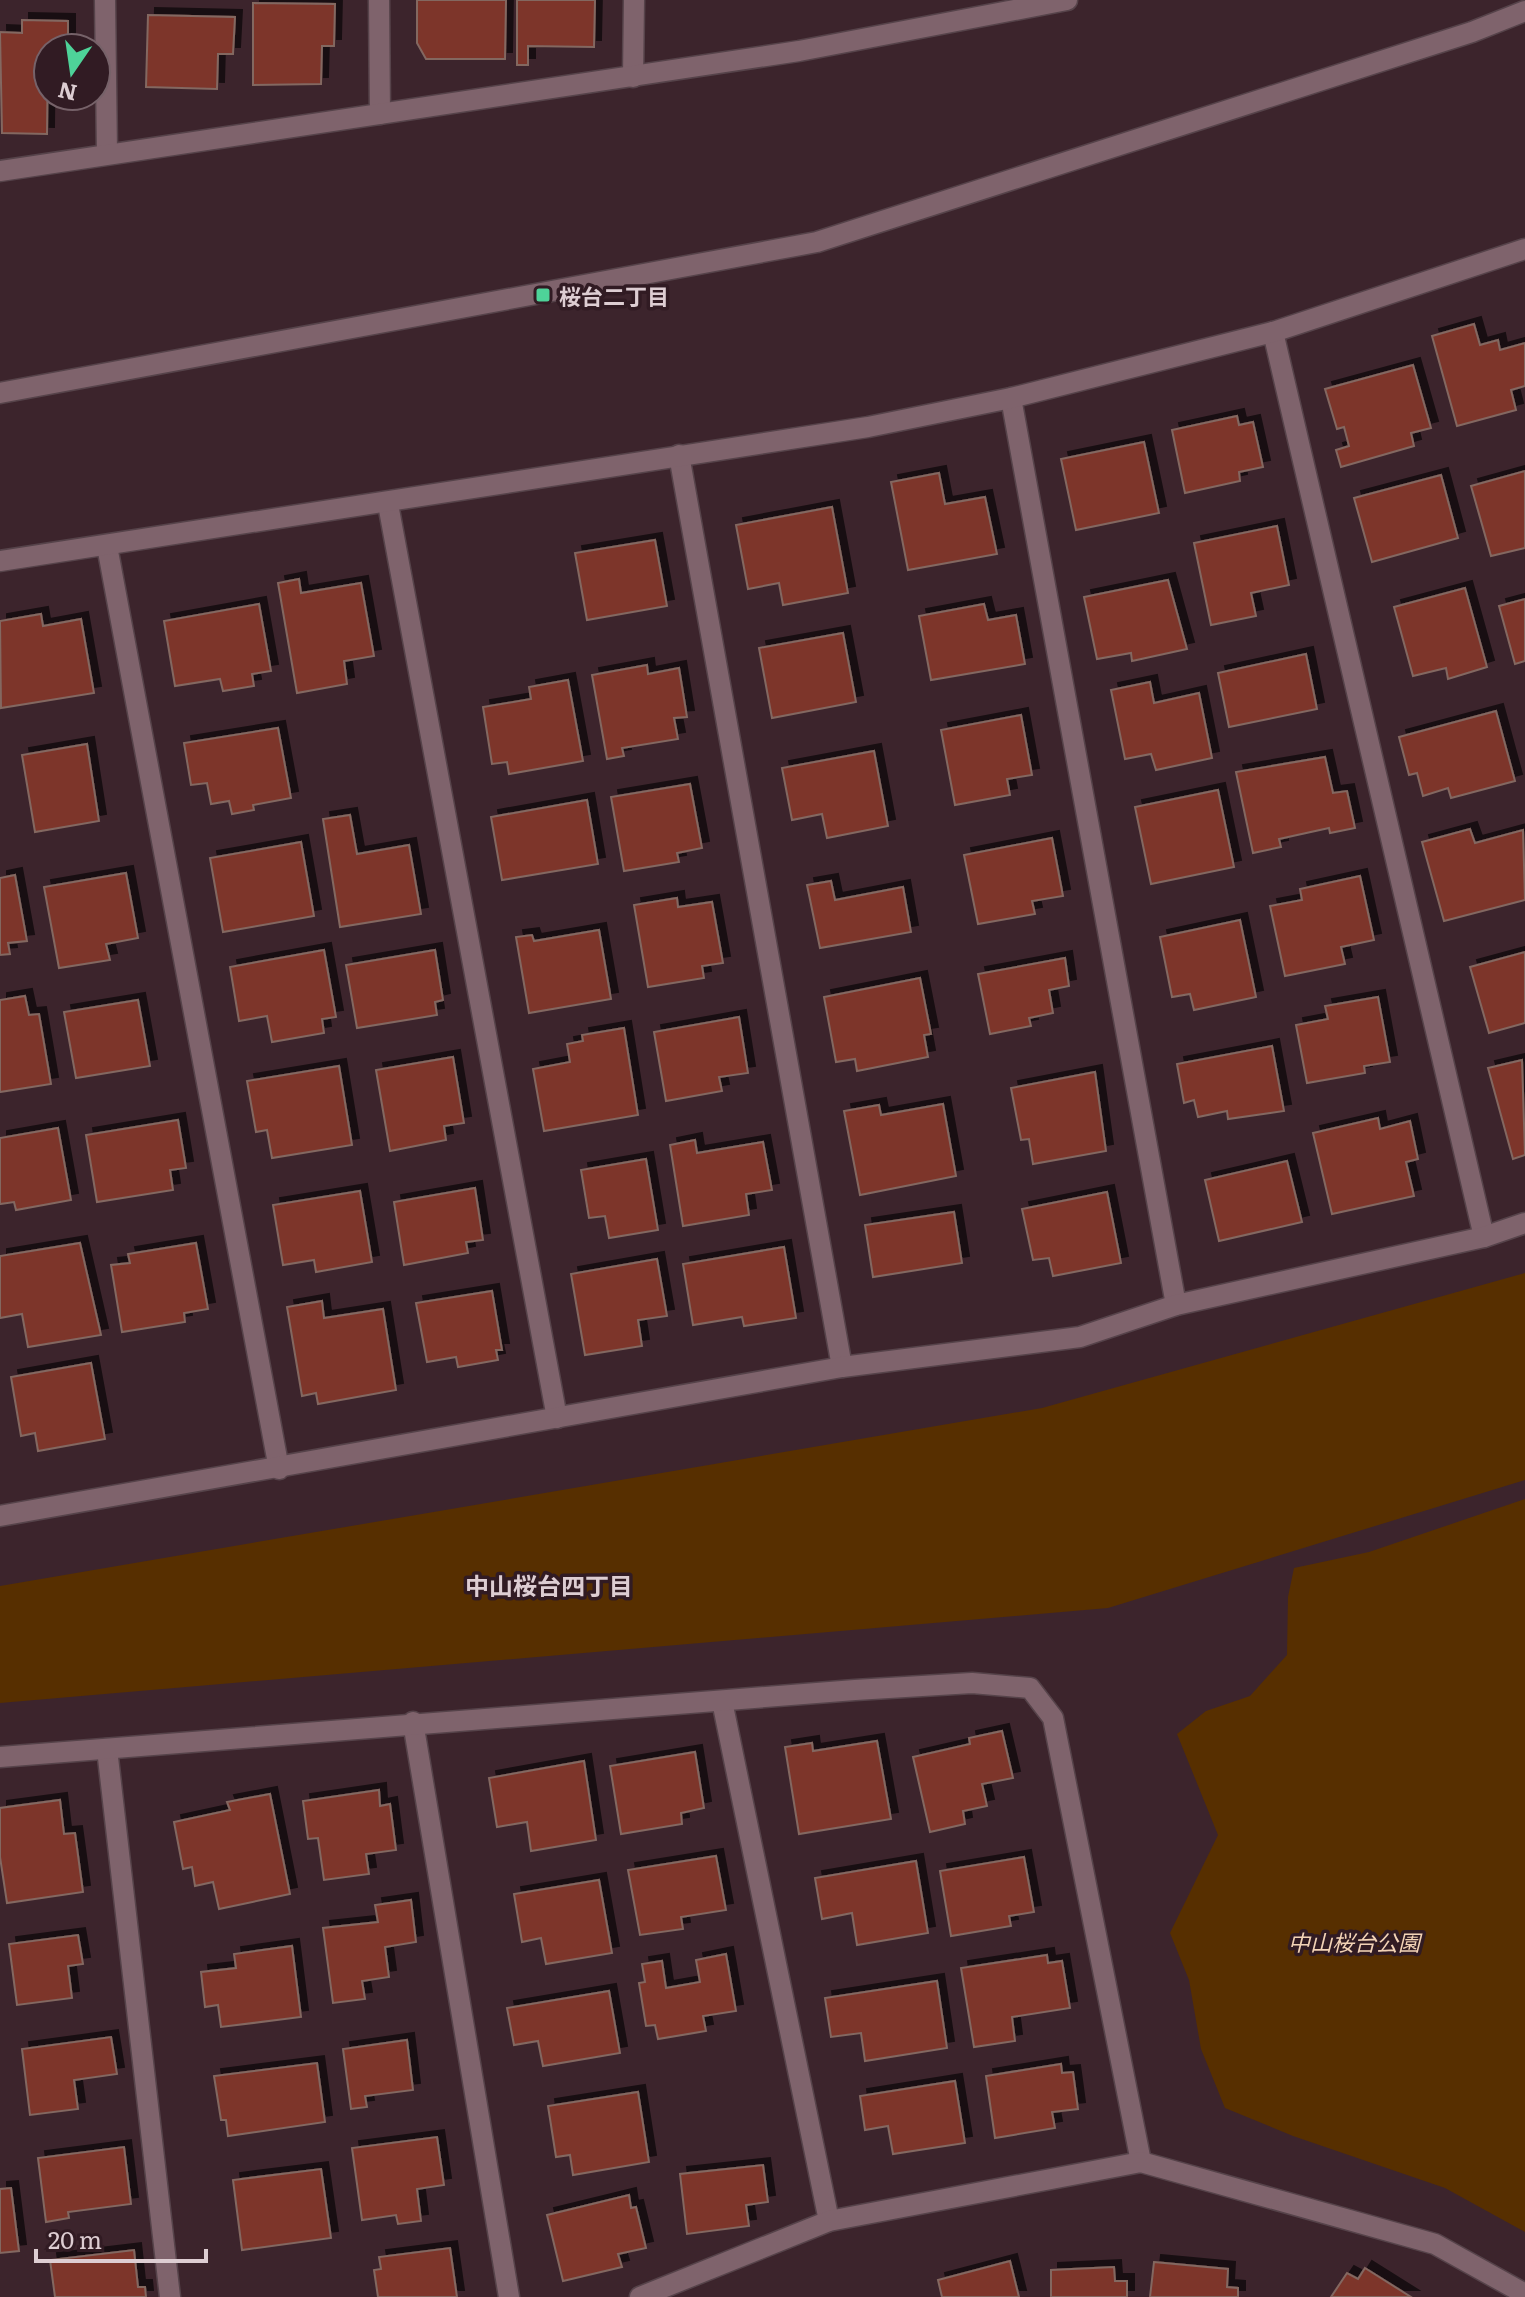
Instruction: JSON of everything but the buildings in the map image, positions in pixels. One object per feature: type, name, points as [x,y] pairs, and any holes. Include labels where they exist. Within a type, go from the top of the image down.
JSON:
[{"type":"street","points":[[105,0],[107,153]]},
{"type":"street","points":[[379,0],[380,114]]},
{"type":"street","points":[[633,77],[634,0]]},
{"type":"street","points":[[0,171],[799,51],[956,10],[1067,0]]},
{"type":"street","points":[[0,393],[817,242],[1457,37],[1525,11]]},
{"type":"street","points":[[0,561],[388,504],[868,427],[1011,398],[1273,332],[1525,249]]},
{"type":"street","points":[[1273,332],[1484,1237]]},
{"type":"street","points":[[1011,398],[1176,1305]]},
{"type":"street","points":[[679,455],[842,1367]]},
{"type":"street","points":[[388,504],[557,1418]]},
{"type":"street","points":[[107,546],[279,1469]]},
{"type":"street","points":[[0,1516],[842,1367],[1080,1337],[1176,1305],[1484,1237],[1525,1223]]},
{"type":"street","points":[[0,1757],[413,1722],[972,1683],[1030,1688],[1053,1718],[1141,2162]]},
{"type":"street","points":[[722,1701],[829,2221]]},
{"type":"street","points":[[413,1722],[509,2297]]},
{"type":"street","points":[[107,1749],[170,2297]]},
{"type":"street","points":[[640,2297],[829,2221],[1141,2162],[1435,2244],[1525,2294]]},
{"type":"green space","points":[[1525,1273],[1525,1480],[1108,1608],[0,1703],[0,1586],[1042,1408]]},
{"type":"green space","name":"中山桜台公園","points":[[1525,1499],[1525,2232],[1445,2188],[1293,2136],[1225,2108],[1201,2049],[1189,1980],[1170,1933],[1218,1835],[1177,1734],[1206,1711],[1250,1696],[1287,1655],[1288,1597],[1294,1568],[1369,1552]]},
{"type":"place","name":"桜台二丁目","points":[[543,295]]},
{"type":"district","name":"中山桜台四丁目","points":[[549,1584]]}]
